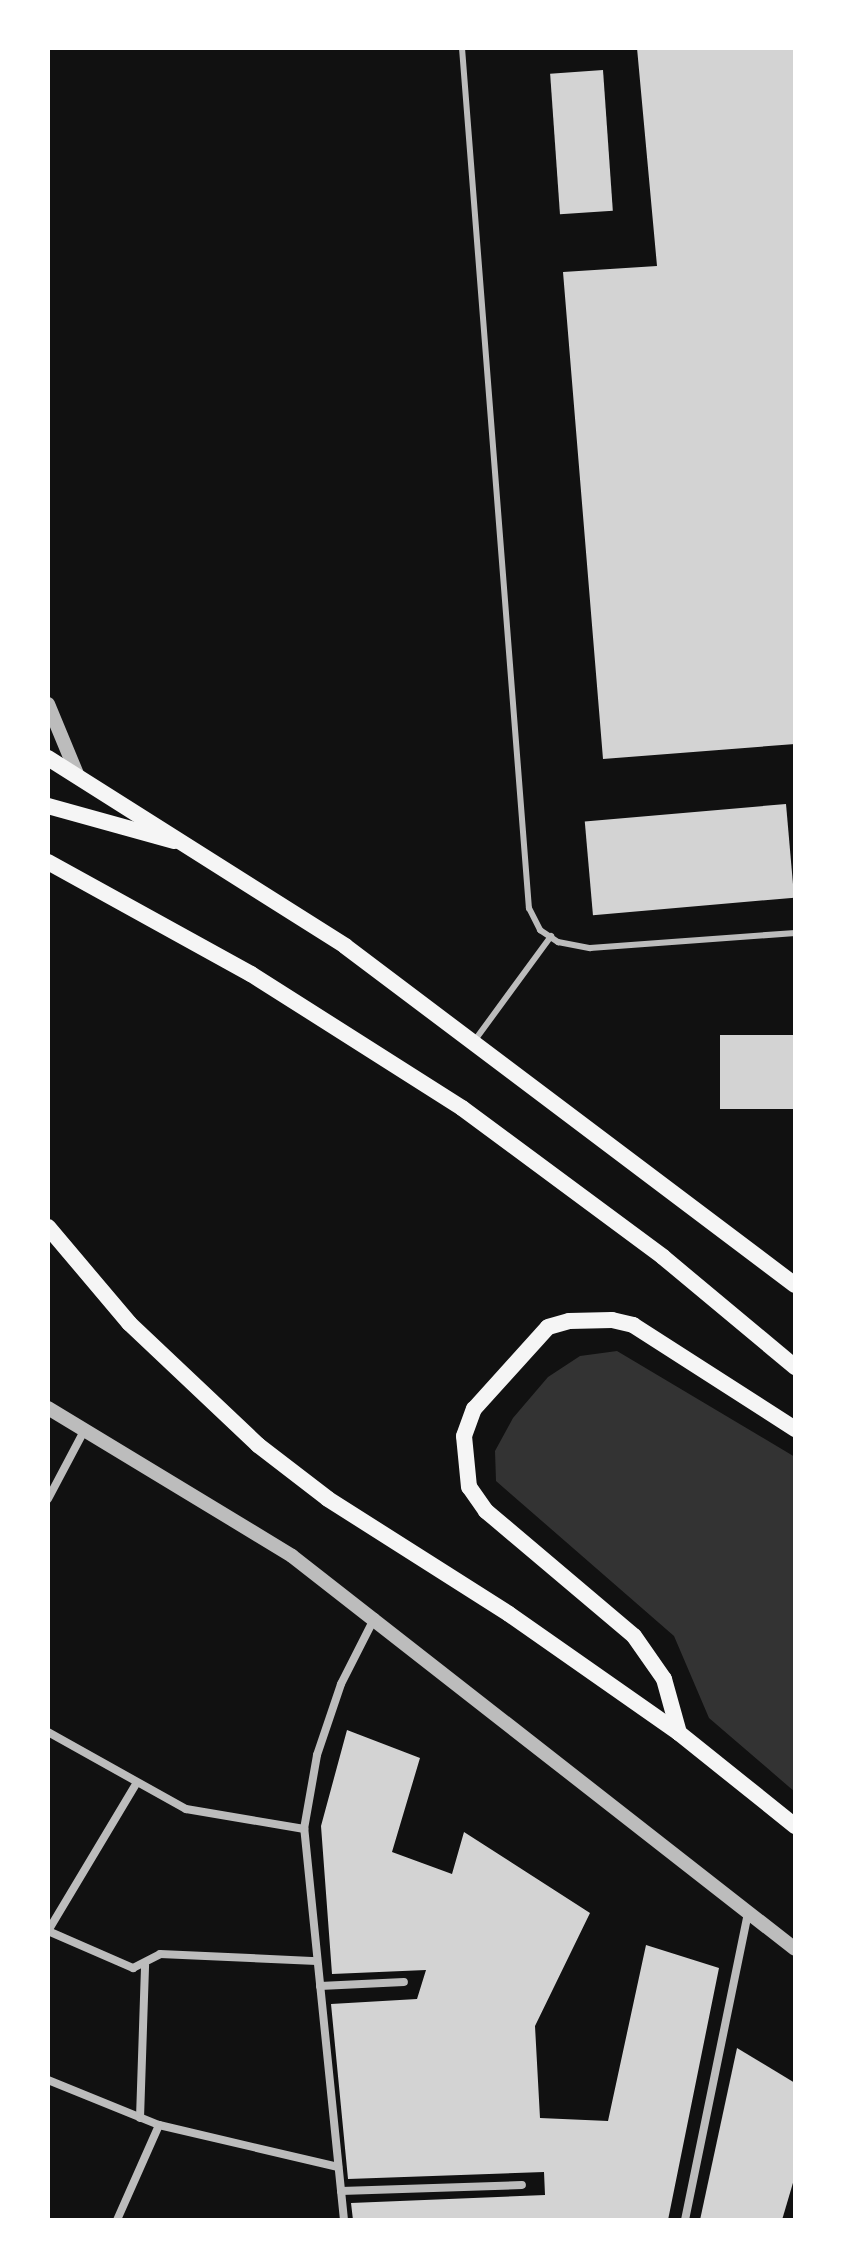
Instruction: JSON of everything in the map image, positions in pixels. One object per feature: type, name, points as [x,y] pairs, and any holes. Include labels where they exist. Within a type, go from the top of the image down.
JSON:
[{"type":"main road","points":[[48,758],[345,946],[795,1285]]},
{"type":"main road","points":[[48,806],[183,843]]},
{"type":"main road","points":[[48,862],[251,974],[462,1108],[663,1257],[795,1367]]},
{"type":"main road","points":[[48,1227],[129,1323],[258,1445],[328,1499],[509,1614],[679,1733],[795,1826]]},
{"type":"main road","points":[[679,1733],[664,1679],[634,1636],[486,1511],[469,1487],[464,1462],[469,1422],[474,1409],[548,1327],[591,1319],[633,1325],[795,1429]]},
{"type":"street","points":[[48,704],[77,774]]},
{"type":"street","points":[[48,1408],[207,1500],[375,1617],[795,1949]]},
{"type":"street","points":[[48,1499],[86,1428]]},
{"type":"street","points":[[344,2220],[304,1829],[317,1755],[341,1684],[375,1617]]},
{"type":"street","points":[[48,1732],[136,1784],[186,1809],[304,1829]]},
{"type":"street","points":[[136,1784],[48,1931],[127,1967],[145,1965],[160,1954],[317,1961]]},
{"type":"street","points":[[685,2220],[748,1913]]},
{"type":"street","points":[[140,2118],[145,1965]]},
{"type":"street","points":[[320,1986],[404,1982]]},
{"type":"street","points":[[48,2080],[159,2125],[338,2167]]},
{"type":"street","points":[[117,2220],[159,2125]]},
{"type":"street","points":[[341,2191],[522,2185]]},
{"type":"lane","points":[[462,48],[525,891],[540,930],[590,948],[795,933]]},
{"type":"lane","points":[[473,1043],[551,936]]},
{"type":"shaded area","points":[[617,1351],[795,1457],[795,1792],[709,1718],[674,1636],[496,1481],[495,1451],[513,1418],[548,1377],[580,1356]]},
{"type":"building","points":[[637,48],[795,48],[795,744],[603,759],[563,272],[657,266]]},
{"type":"building","points":[[603,70],[613,211],[560,214],[550,74]]},
{"type":"building","points":[[786,804],[794,898],[593,915],[585,822]]},
{"type":"building","points":[[720,1035],[795,1035],[795,1109],[720,1109]]},
{"type":"building","points":[[347,1730],[420,1758],[392,1852],[452,1874],[464,1832],[590,1913],[535,2026],[540,2118],[608,2121],[646,1945],[719,1968],[668,2220],[353,2220],[351,2203],[545,2195],[544,2172],[348,2179],[331,2004],[417,1999],[426,1970],[332,1974],[321,1826]]},
{"type":"building","points":[[737,2048],[795,2083],[795,2176],[782,2220],[700,2220]]}]
